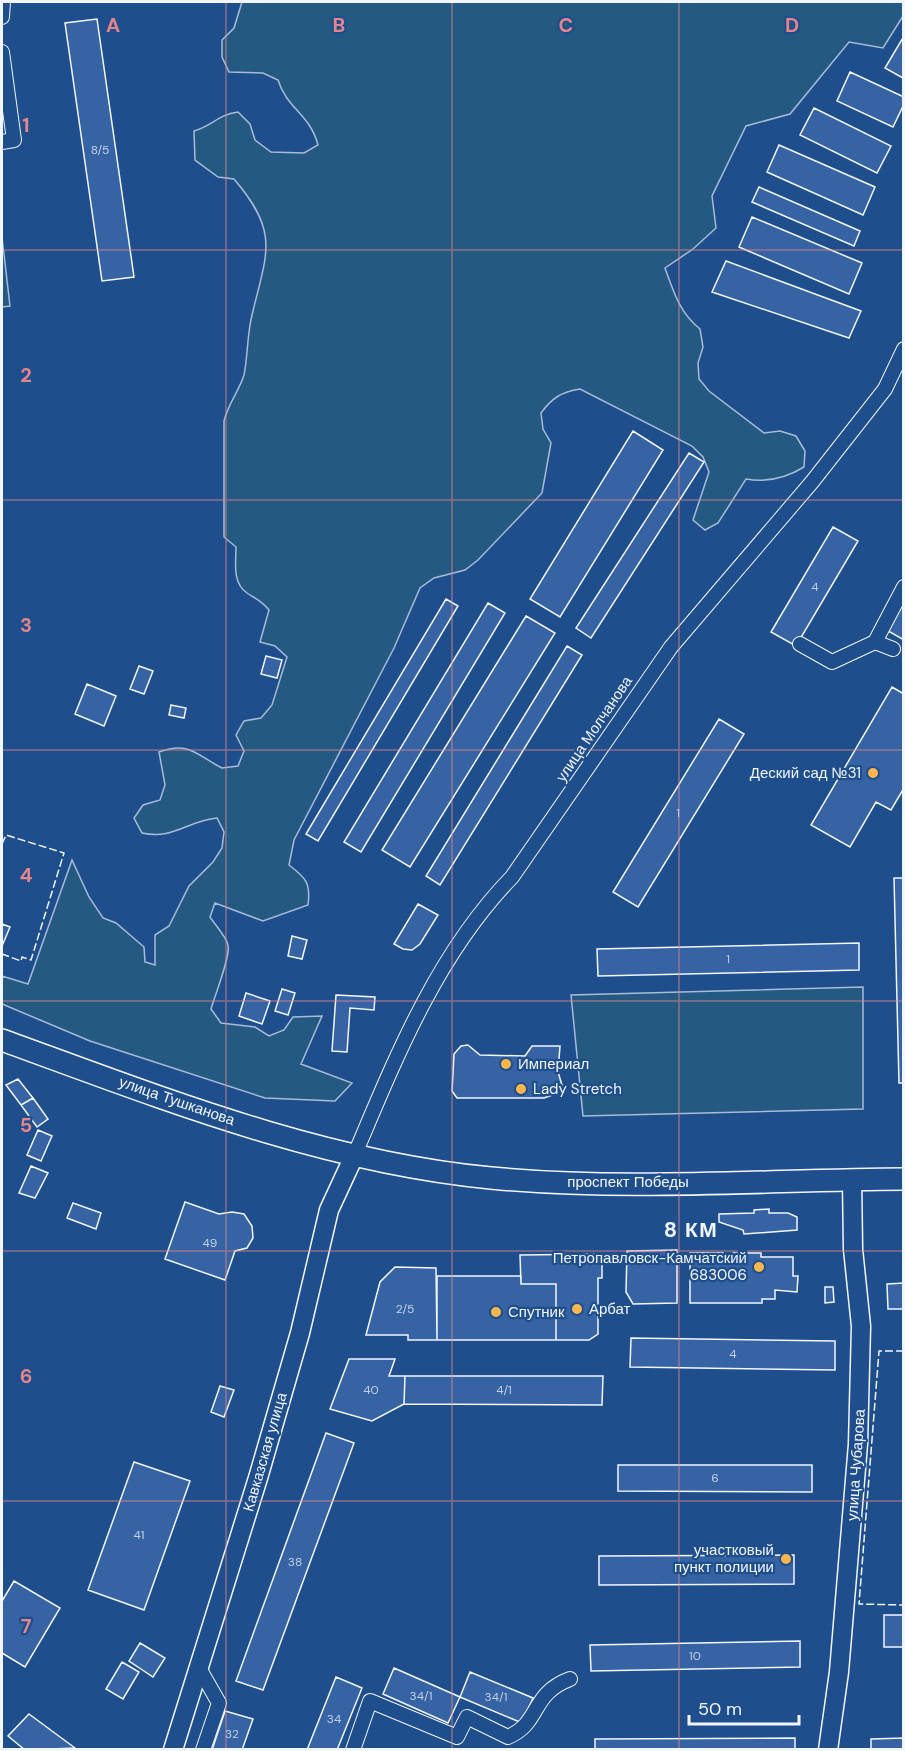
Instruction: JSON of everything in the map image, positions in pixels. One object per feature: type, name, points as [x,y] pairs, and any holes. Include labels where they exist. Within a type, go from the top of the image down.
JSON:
[{"type":"main road","name":"улица Тушканова","points":[[2,1040],[215,1114],[356,1154]]},
{"type":"main road","name":"проспект Победы","points":[[356,1154],[490,1178],[572,1183],[903,1179]]},
{"type":"street","points":[[2,17],[3,2]]},
{"type":"street","points":[[2,52],[14,140],[2,142]]},
{"type":"street","name":"улица Молчанова","points":[[356,1154],[411,1025],[482,909],[512,877],[671,647],[812,482],[885,388],[903,349]]},
{"type":"street","points":[[800,644],[832,662],[874,642],[903,587]]},
{"type":"street","points":[[874,642],[893,649]]},
{"type":"street","name":"Кавказская улица","points":[[173,1749],[293,1354],[329,1210],[356,1154]]},
{"type":"street","name":"улица Чубарова","points":[[828,1749],[839,1672],[859,1435],[861,1326],[853,1249],[852,1179]]},
{"type":"street","points":[[199,1668],[219,1703],[203,1749]]},
{"type":"street","points":[[353,1749],[370,1701],[457,1737],[467,1717],[508,1737],[524,1730],[539,1701],[553,1686],[570,1679]]},
{"type":"shaded area","points":[[242,2],[903,2],[903,16],[883,48],[849,42],[790,114],[746,126],[712,196],[716,228],[693,249],[665,268],[687,316],[700,329],[703,347],[698,363],[699,379],[709,391],[764,433],[780,431],[796,436],[805,451],[804,467],[776,479],[746,479],[718,523],[705,530],[693,520],[709,472],[703,457],[692,446],[580,389],[562,394],[553,400],[541,413],[543,429],[551,443],[542,493],[478,560],[465,570],[434,578],[420,588],[394,648],[294,840],[289,865],[300,874],[308,886],[308,905],[263,921],[215,903],[210,917],[225,938],[228,950],[211,1009],[221,1023],[255,1027],[269,1036],[284,1030],[293,1017],[322,1016],[301,1064],[352,1083],[335,1101],[265,1098],[90,1041],[2,1004],[2,976],[28,984],[72,860],[89,897],[103,918],[116,923],[144,947],[145,962],[155,965],[155,935],[169,926],[189,886],[213,862],[222,848],[224,832],[217,818],[163,834],[142,833],[134,818],[143,805],[160,800],[165,785],[159,752],[178,748],[186,749],[222,768],[238,766],[244,751],[236,735],[244,721],[261,718],[272,705],[287,657],[275,646],[260,642],[269,610],[242,589],[236,572],[236,547],[224,537],[224,421],[244,375],[250,322],[265,259],[264,229],[249,198],[234,179],[218,177],[195,160],[194,131],[225,115],[238,112],[250,124],[255,140],[271,152],[304,153],[318,145],[310,126],[287,98],[278,80],[263,73],[229,72],[222,57],[222,40],[234,28]]},
{"type":"shaded area","points":[[2,237],[10,306],[2,307]]},
{"type":"shaded area","points":[[863,987],[863,1109],[583,1116],[571,995]]},
{"type":"building","points":[[97,19],[134,277],[102,281],[65,23]]},
{"type":"building","points":[[904,36],[904,77],[903,78],[885,68]]},
{"type":"building","points":[[850,72],[904,97],[904,104],[893,127],[837,101]]},
{"type":"building","points":[[814,108],[891,146],[877,173],[800,135]]},
{"type":"building","points":[[779,145],[875,187],[863,215],[767,172]]},
{"type":"building","points":[[759,187],[860,231],[854,246],[752,202]]},
{"type":"building","points":[[752,217],[862,263],[849,294],[739,247]]},
{"type":"building","points":[[726,261],[861,311],[849,338],[712,292]]},
{"type":"building","points":[[633,431],[663,450],[560,617],[530,599]]},
{"type":"building","points":[[689,453],[704,462],[591,638],[576,628]]},
{"type":"building","points":[[833,527],[858,541],[796,646],[771,632]]},
{"type":"building","points":[[904,593],[904,640],[883,628]]},
{"type":"building","points":[[446,599],[458,606],[318,841],[306,834]]},
{"type":"building","points":[[488,603],[505,613],[361,852],[344,842]]},
{"type":"building","points":[[526,616],[555,633],[410,867],[382,850]]},
{"type":"building","points":[[567,646],[582,655],[440,885],[426,876]]},
{"type":"building","points":[[266,656],[282,660],[277,678],[261,674]]},
{"type":"building","points":[[139,666],[153,671],[144,694],[130,689]]},
{"type":"building","points":[[87,684],[116,696],[104,726],[75,714]]},
{"type":"building","name":"Деский сад №31","points":[[892,687],[904,694],[904,788],[891,810],[876,802],[850,847],[811,825]]},
{"type":"building","points":[[171,705],[186,708],[184,718],[169,715]]},
{"type":"building","points":[[719,719],[744,734],[638,907],[613,892]]},
{"type":"building","points":[[894,878],[904,878],[904,1083],[899,1083]]},
{"type":"building","points":[[418,904],[438,915],[420,944],[412,950],[403,949],[394,944]]},
{"type":"building","points":[[2,924],[10,927],[2,946]]},
{"type":"building","points":[[292,936],[307,940],[302,959],[288,956]]},
{"type":"building","points":[[859,943],[859,970],[598,976],[597,949]]},
{"type":"building","points":[[282,989],[295,993],[288,1015],[275,1011]]},
{"type":"building","points":[[246,993],[270,1001],[262,1024],[239,1016]]},
{"type":"building","points":[[336,995],[375,997],[374,1010],[350,1008],[347,1052],[332,1051]]},
{"type":"building","name":"Империал","points":[[468,1045],[480,1055],[525,1056],[532,1046],[560,1046],[558,1072],[562,1085],[552,1095],[544,1098],[457,1098],[452,1091],[454,1054],[461,1046]]},
{"type":"building","points":[[18,1079],[33,1098],[21,1105],[6,1085]]},
{"type":"building","points":[[33,1098],[48,1119],[37,1127],[21,1105]]},
{"type":"building","points":[[38,1130],[52,1136],[41,1161],[27,1155]]},
{"type":"building","points":[[31,1166],[48,1173],[35,1198],[19,1193]]},
{"type":"building","points":[[185,1202],[219,1214],[232,1212],[244,1214],[252,1226],[253,1238],[247,1248],[235,1251],[225,1280],[165,1259]]},
{"type":"building","points":[[73,1203],[101,1213],[96,1229],[67,1218]]},
{"type":"building","points":[[769,1209],[769,1213],[788,1213],[797,1217],[797,1230],[744,1234],[743,1230],[719,1222],[719,1214],[754,1213],[754,1210]]},
{"type":"building","points":[[677,1250],[677,1303],[633,1304],[626,1292],[627,1251]]},
{"type":"building","points":[[690,1253],[723,1253],[723,1257],[733,1257],[733,1253],[761,1253],[761,1257],[793,1257],[793,1276],[798,1276],[797,1292],[775,1290],[775,1299],[762,1299],[762,1303],[690,1303]]},
{"type":"building","name":"Арбат","points":[[602,1254],[602,1278],[598,1278],[598,1334],[589,1340],[556,1340],[556,1284],[521,1284],[520,1255]]},
{"type":"building","points":[[395,1267],[436,1268],[437,1340],[408,1340],[408,1335],[366,1335],[380,1282]]},
{"type":"building","name":"Спутник","points":[[437,1276],[521,1276],[521,1284],[556,1284],[556,1340],[437,1340]]},
{"type":"building","points":[[904,1283],[904,1309],[888,1309],[887,1284]]},
{"type":"building","points":[[825,1287],[833,1287],[834,1302],[825,1303]]},
{"type":"building","points":[[631,1338],[835,1341],[835,1370],[630,1367]]},
{"type":"building","points":[[349,1359],[395,1359],[389,1376],[405,1376],[404,1404],[372,1421],[330,1409]]},
{"type":"building","points":[[405,1376],[603,1376],[602,1405],[404,1404]]},
{"type":"building","points":[[220,1386],[234,1390],[224,1417],[211,1412]]},
{"type":"building","points":[[326,1433],[354,1443],[263,1690],[236,1681]]},
{"type":"building","points":[[134,1462],[190,1481],[144,1610],[88,1590]]},
{"type":"building","points":[[618,1465],[812,1465],[812,1492],[618,1491]]},
{"type":"building","points":[[794,1555],[794,1584],[599,1585],[599,1556]]},
{"type":"building","points":[[14,1581],[60,1608],[25,1667],[2,1653],[2,1601]]},
{"type":"building","points":[[884,1615],[904,1615],[904,1647],[884,1647]]},
{"type":"building","points":[[800,1641],[800,1667],[591,1671],[590,1645]]},
{"type":"building","points":[[140,1643],[165,1658],[153,1677],[129,1661]]},
{"type":"building","points":[[122,1662],[139,1672],[123,1699],[106,1689]]},
{"type":"building","points":[[394,1668],[460,1697],[448,1723],[383,1694]]},
{"type":"building","points":[[470,1672],[533,1698],[522,1723],[460,1697]]},
{"type":"building","points":[[336,1677],[362,1688],[337,1750],[307,1750]]},
{"type":"building","points":[[225,1711],[253,1719],[242,1750],[212,1750]]},
{"type":"building","points":[[29,1714],[75,1748],[25,1750],[8,1736]]},
{"type":"building","points":[[795,1738],[795,1750],[595,1750],[595,1739]]},
{"type":"building","points":[[904,1738],[904,1750],[871,1750],[871,1739]]},
{"type":"fence","points":[[2,844],[6,835],[64,853],[31,960],[22,957],[21,961],[2,954]]},
{"type":"fence","points":[[904,1351],[879,1351],[859,1604],[904,1605]]},
{"type":"place","name":"Деский сад №31","points":[[873,773]]},
{"type":"place","name":"Империал","points":[[506,1064]]},
{"type":"place","name":"Lady Stretch","points":[[521,1089]]},
{"type":"place","name":"Петропавловск-Камчатский 683006","points":[[759,1267]]},
{"type":"place","name":"Арбат","points":[[577,1309]]},
{"type":"place","name":"Спутник","points":[[496,1312]]},
{"type":"place","name":"участковый пункт полиции","points":[[786,1559]]},
{"type":"district","name":"8 КМ","points":[[691,1230]]}]
